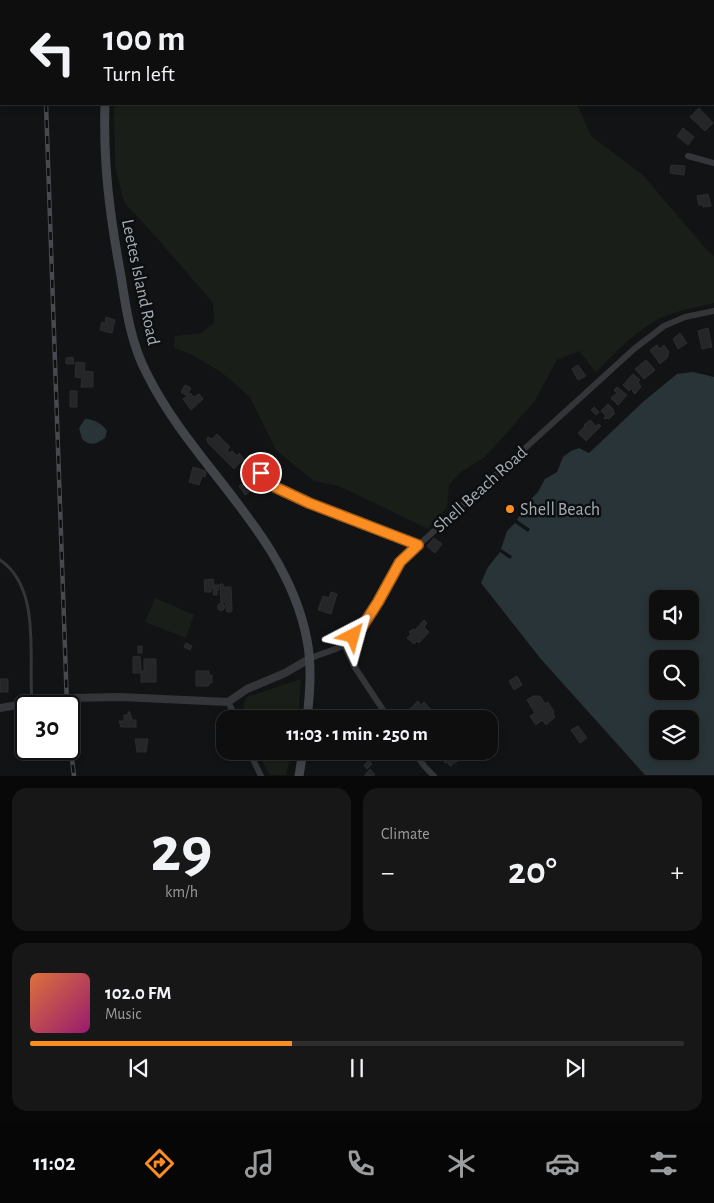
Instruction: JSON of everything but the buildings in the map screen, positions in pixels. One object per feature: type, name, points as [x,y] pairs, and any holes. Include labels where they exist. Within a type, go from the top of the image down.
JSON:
[{"type":"main road","name":"Leetes Island Road","points":[[105,105],[104,152],[110,217],[128,316],[140,359],[154,389],[170,414],[261,535],[292,590],[307,640],[310,696],[308,710]]},
{"type":"main road","points":[[299,776],[302,760]]},
{"type":"street","points":[[688,156],[714,163]]},
{"type":"street","name":"Shell Beach Road","points":[[309,659],[344,645],[362,627],[400,562],[634,349],[664,326],[685,316],[714,311]]},
{"type":"street","points":[[344,645],[354,666],[383,710]]},
{"type":"street","points":[[80,698],[113,697],[228,702],[247,689],[284,673],[309,659]]},
{"type":"street","points":[[228,702],[232,710]]},
{"type":"street","points":[[0,708],[15,706]]},
{"type":"street","points":[[253,760],[261,776]]},
{"type":"street","points":[[420,760],[434,776]]},
{"type":"lane","points":[[261,473],[275,487],[309,503],[418,545]]},
{"type":"lane","points":[[0,560],[17,577],[25,596],[30,640],[32,695]]},
{"type":"shaded area","points":[[114,105],[577,105],[591,136],[643,175],[714,256],[714,303],[676,312],[655,321],[631,338],[596,372],[579,351],[557,360],[534,402],[485,457],[461,472],[449,485],[447,507],[428,529],[339,486],[314,481],[276,450],[250,397],[221,372],[190,354],[174,348],[175,336],[202,333],[214,322],[213,303],[124,202],[115,166]]},
{"type":"shaded area","points":[[693,372],[714,377],[714,775],[645,775],[540,658],[481,583],[488,567],[500,552],[510,559],[512,556],[501,549],[507,531],[515,523],[528,532],[530,529],[517,520],[524,506],[538,492],[545,479],[557,472],[563,457],[579,448],[589,453],[644,401],[677,374]]},
{"type":"shaded area","points":[[85,419],[101,424],[107,431],[105,438],[94,444],[82,439],[79,428]]},
{"type":"shaded area","points":[[155,598],[194,615],[186,638],[145,622]]},
{"type":"shaded area","points":[[301,679],[299,710],[243,710],[247,697]]},
{"type":"shaded area","points":[[261,760],[290,760],[286,775],[270,775]]},
{"type":"railway","points":[[46,105],[67,695]]},
{"type":"railway","points":[[72,760],[74,776]]},
{"type":"place","name":"Shell Beach","points":[[510,509]]},
{"type":"route","points":[[261,473],[275,487],[309,503],[418,545],[400,562],[378,602],[362,627],[353,636]]}]
